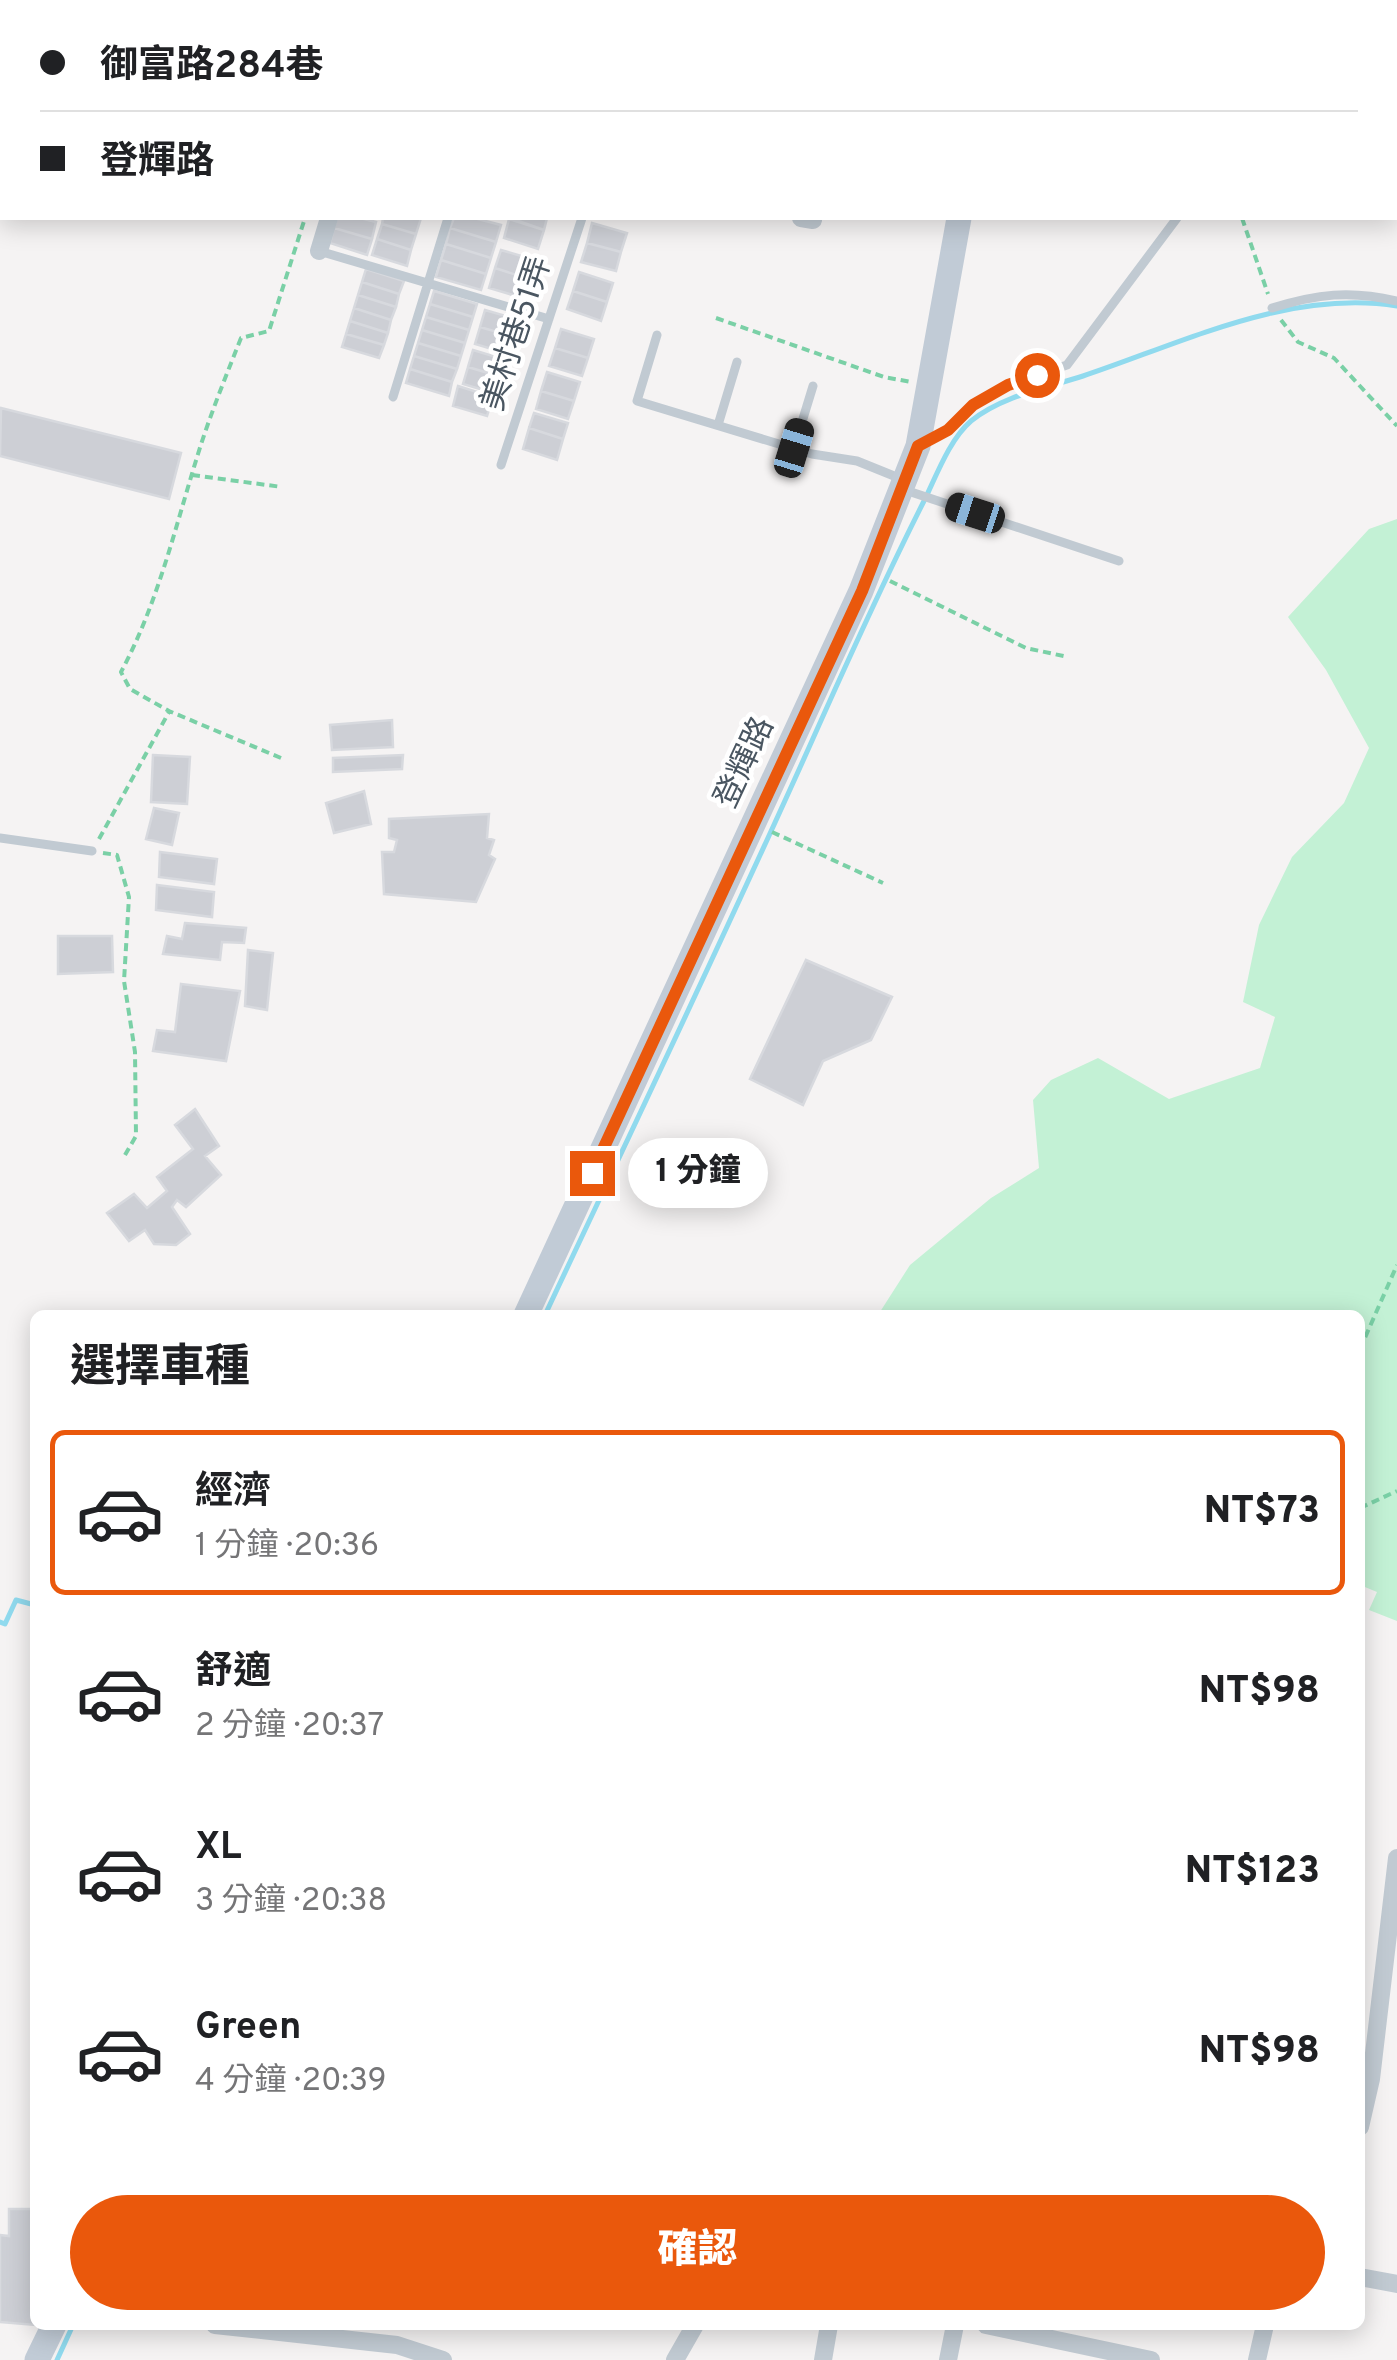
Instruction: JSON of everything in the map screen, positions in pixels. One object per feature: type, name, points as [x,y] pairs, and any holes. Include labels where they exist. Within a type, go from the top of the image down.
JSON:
[{"type":"street","points":[[319,250],[328,220]]},
{"type":"street","name":"登輝路","points":[[528,1310],[870,571],[904,485],[918,446],[959,220]]},
{"type":"street","points":[[1365,2105],[1397,1858]]},
{"type":"street","points":[[1365,2278],[1397,2284]]},
{"type":"street","points":[[36,2360],[51,2330]]},
{"type":"street","points":[[263,2330],[397,2344],[444,2360]]},
{"type":"street","points":[[675,2360],[692,2330]]},
{"type":"street","points":[[823,2360],[828,2330]]},
{"type":"street","points":[[948,2360],[954,2330]]},
{"type":"street","points":[[1010,2330],[1151,2360]]},
{"type":"street","points":[[1257,2360],[1265,2330]]},
{"type":"lane","points":[[393,397],[447,220]]},
{"type":"lane","name":"美村巷51弄","points":[[502,466],[581,220]]},
{"type":"lane","points":[[918,446],[948,430],[973,405],[1008,385],[1067,365],[1176,220]]},
{"type":"lane","points":[[319,250],[549,319]]},
{"type":"lane","points":[[1272,308],[1313,296],[1355,294],[1397,300]]},
{"type":"lane","points":[[657,335],[637,401],[794,448],[858,461],[904,485],[1119,561]]},
{"type":"lane","points":[[718,426],[737,362]]},
{"type":"lane","points":[[794,448],[814,386]]},
{"type":"lane","points":[[0,838],[92,851]]},
{"type":"path","points":[[281,758],[130,690],[121,672],[140,637],[241,338],[269,331],[304,220]]},
{"type":"path","points":[[1243,220],[1272,308],[1298,342],[1334,358],[1397,426]]},
{"type":"path","points":[[716,318],[884,377],[929,386]]},
{"type":"path","points":[[192,475],[282,487]]},
{"type":"path","points":[[870,571],[1026,648],[1068,658]]},
{"type":"path","points":[[125,1155],[136,1136],[136,1052],[124,982],[128,897],[118,855],[92,851],[170,711]]},
{"type":"path","points":[[754,824],[883,883]]},
{"type":"path","points":[[1365,1338],[1397,1265]]},
{"type":"path","points":[[1365,1506],[1397,1490]]},
{"type":"green space","points":[[1397,519],[1397,1621],[1369,1610],[1377,1592],[1365,1587],[1365,1310],[881,1310],[910,1265],[991,1198],[1039,1168],[1033,1100],[1051,1080],[1098,1058],[1169,1099],[1260,1068],[1275,1017],[1243,1002],[1259,925],[1292,857],[1344,803],[1369,748],[1326,670],[1288,617],[1369,529]]},
{"type":"building","points":[[336,220],[376,222],[372,239],[334,228]]},
{"type":"building","points":[[383,220],[420,220],[416,234],[382,224]]},
{"type":"building","points":[[453,220],[501,225],[496,242],[450,228]]},
{"type":"building","points":[[509,220],[544,230],[538,249],[504,238]]},
{"type":"building","points":[[516,220],[546,220],[544,230]]},
{"type":"building","points":[[592,223],[627,233],[621,252],[587,243]]},
{"type":"building","points":[[382,224],[416,234],[411,250],[377,239]]},
{"type":"building","points":[[334,228],[372,239],[367,255],[330,243]]},
{"type":"building","points":[[450,228],[496,242],[491,258],[446,244]]},
{"type":"building","points":[[377,239],[411,250],[407,266],[372,255]]},
{"type":"building","points":[[587,243],[621,252],[616,271],[581,262]]},
{"type":"building","points":[[446,244],[491,258],[486,274],[441,260]]},
{"type":"building","points":[[501,250],[535,260],[529,279],[495,268]]},
{"type":"building","points":[[441,260],[486,274],[481,290],[436,277]]},
{"type":"building","points":[[495,268],[529,279],[523,298],[489,288]]},
{"type":"building","points":[[366,269],[404,281],[399,294],[362,282]]},
{"type":"building","points":[[579,272],[613,283],[607,302],[573,291]]},
{"type":"building","points":[[362,282],[399,294],[396,307],[358,295]]},
{"type":"building","points":[[434,291],[477,304],[473,317],[430,304]]},
{"type":"building","points":[[573,291],[607,302],[601,321],[567,309]]},
{"type":"building","points":[[358,295],[396,307],[391,320],[354,308]]},
{"type":"building","points":[[430,304],[473,317],[469,330],[426,317]]},
{"type":"building","points":[[354,308],[391,320],[388,333],[350,321]]},
{"type":"building","points":[[485,310],[516,319],[511,336],[480,327]]},
{"type":"building","points":[[426,317],[469,330],[465,343],[422,330]]},
{"type":"building","points":[[350,321],[388,333],[384,345],[346,334]]},
{"type":"building","points":[[480,327],[511,336],[505,353],[475,344]]},
{"type":"building","points":[[561,329],[594,339],[588,358],[555,348]]},
{"type":"building","points":[[422,330],[465,343],[461,356],[418,343]]},
{"type":"building","points":[[346,334],[384,345],[379,358],[342,347]]},
{"type":"building","points":[[418,343],[461,356],[457,369],[414,356]]},
{"type":"building","points":[[555,348],[588,358],[582,376],[549,366]]},
{"type":"building","points":[[473,350],[503,359],[498,376],[468,367]]},
{"type":"building","points":[[414,356],[457,369],[452,382],[410,369]]},
{"type":"building","points":[[468,367],[498,376],[493,393],[463,384]]},
{"type":"building","points":[[410,369],[452,382],[449,396],[406,383]]},
{"type":"building","points":[[547,372],[580,382],[574,401],[541,391]]},
{"type":"building","points":[[458,386],[493,397],[487,416],[453,406]]},
{"type":"building","points":[[541,391],[574,401],[568,419],[536,409]]},
{"type":"building","points":[[1,408],[181,453],[169,499],[0,456]]},
{"type":"building","points":[[534,413],[568,423],[563,439],[529,428]]},
{"type":"building","points":[[529,428],[563,439],[557,460],[523,449]]},
{"type":"building","points":[[392,720],[393,747],[332,750],[330,725]]},
{"type":"building","points":[[153,755],[190,757],[187,804],[151,802]]},
{"type":"building","points":[[403,755],[402,769],[333,772],[333,758]]},
{"type":"building","points":[[364,791],[371,824],[334,833],[326,803]]},
{"type":"building","points":[[154,808],[179,813],[172,845],[146,839]]},
{"type":"building","points":[[489,814],[487,838],[494,840],[489,855],[495,859],[476,902],[384,894],[382,852],[394,852],[397,840],[389,838],[389,819]]},
{"type":"building","points":[[160,852],[217,859],[214,884],[159,877]]},
{"type":"building","points":[[157,885],[214,892],[212,917],[156,910]]},
{"type":"building","points":[[185,923],[246,928],[244,943],[222,942],[220,960],[163,954],[167,936],[182,939]]},
{"type":"building","points":[[58,936],[112,936],[113,972],[58,974]]},
{"type":"building","points":[[248,950],[273,953],[267,1010],[245,1006]]},
{"type":"building","points":[[806,960],[892,997],[871,1040],[823,1061],[803,1105],[750,1079]]},
{"type":"building","points":[[181,984],[240,991],[226,1061],[153,1051],[157,1030],[175,1032]]},
{"type":"building","points":[[195,1109],[219,1146],[205,1156],[221,1175],[186,1207],[177,1200],[172,1207],[190,1234],[176,1245],[154,1244],[145,1230],[129,1241],[107,1213],[134,1194],[147,1208],[167,1191],[157,1177],[193,1149],[175,1125]]},
{"type":"building","points":[[9,2209],[30,2209],[30,2325],[0,2322],[0,2235],[9,2236]]},
{"type":"waterway","points":[[547,1310],[884,583],[963,428],[983,412],[1010,399],[1237,322],[1316,305],[1397,306]]},
{"type":"waterway","points":[[0,1622],[5,1624],[16,1600],[30,1604]]},
{"type":"waterway","points":[[57,2360],[71,2330]]},
{"type":"route","points":[[592,1173],[862,591],[918,446],[948,430],[973,405],[1008,385],[1037,375]]}]
